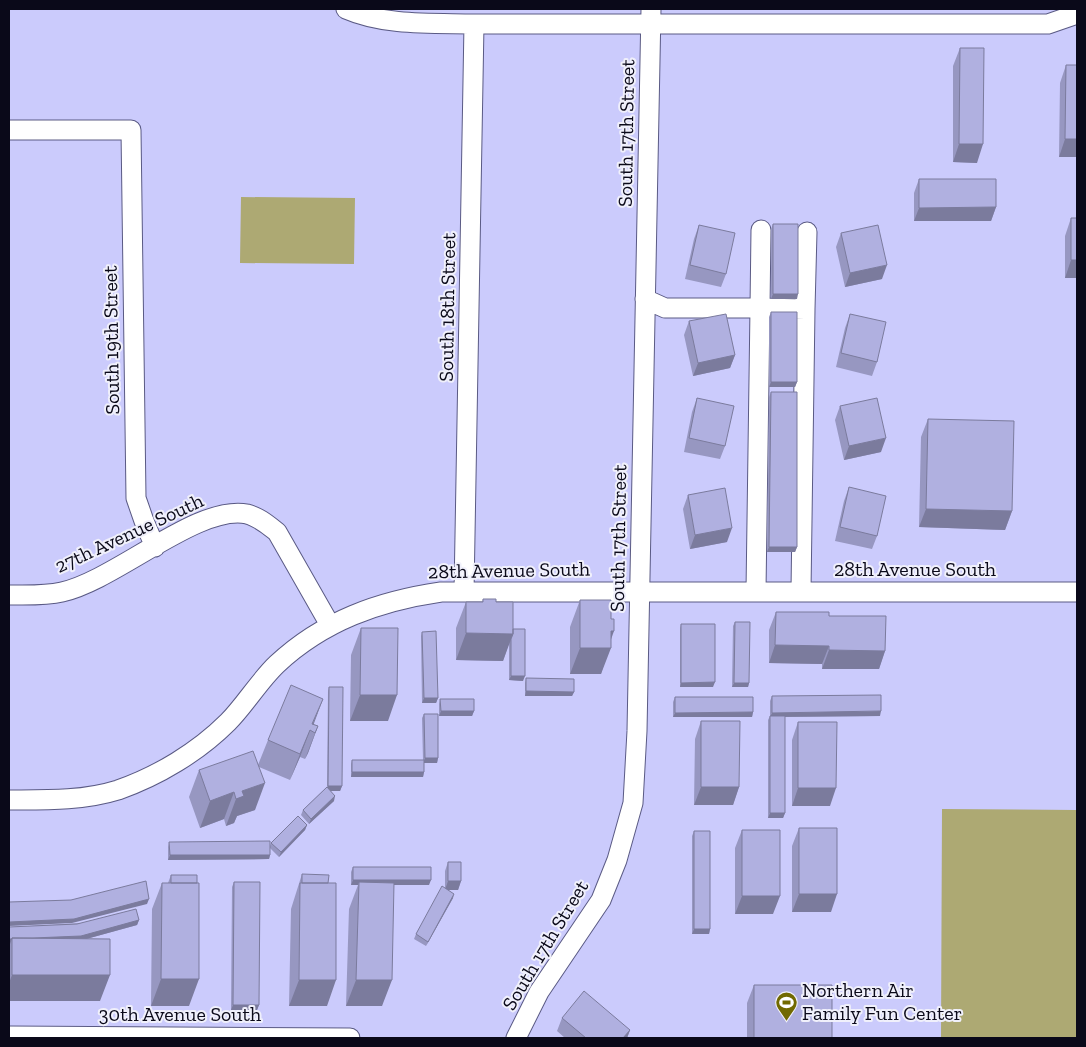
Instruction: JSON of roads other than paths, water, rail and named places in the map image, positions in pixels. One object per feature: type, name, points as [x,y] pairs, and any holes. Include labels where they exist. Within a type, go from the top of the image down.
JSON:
[{"type":"street","points":[[346,9],[356,13],[406,23],[474,24],[650,17],[1048,24],[1077,14]]},
{"type":"street","name":"South 17th Street","points":[[516,1038],[539,992],[601,900],[617,860],[633,803],[637,731],[650,17]]},
{"type":"street","name":"South 18th Street","points":[[464,592],[474,24]]},
{"type":"street","name":"South 19th Street","points":[[9,130],[131,130],[136,498],[155,547]]},
{"type":"street","points":[[756,591],[761,230]]},
{"type":"street","points":[[802,591],[807,232]]},
{"type":"street","points":[[645,299],[665,308],[805,309]]},
{"type":"street","name":"27th Avenue South","points":[[9,595],[63,592],[114,570],[198,523],[223,514],[247,514],[263,521],[277,532],[330,625]]},
{"type":"street","name":"28th Avenue South","points":[[9,800],[64,799],[94,795],[118,790],[164,769],[186,756],[227,722],[275,666],[291,652],[330,625],[372,607],[407,597],[441,592],[1077,592]]},
{"type":"street","name":"30th Avenue South","points":[[9,1036],[350,1038]]},
{"type":"place","name":"Northern Air Family Fun Center","points":[[786,1021]]}]
